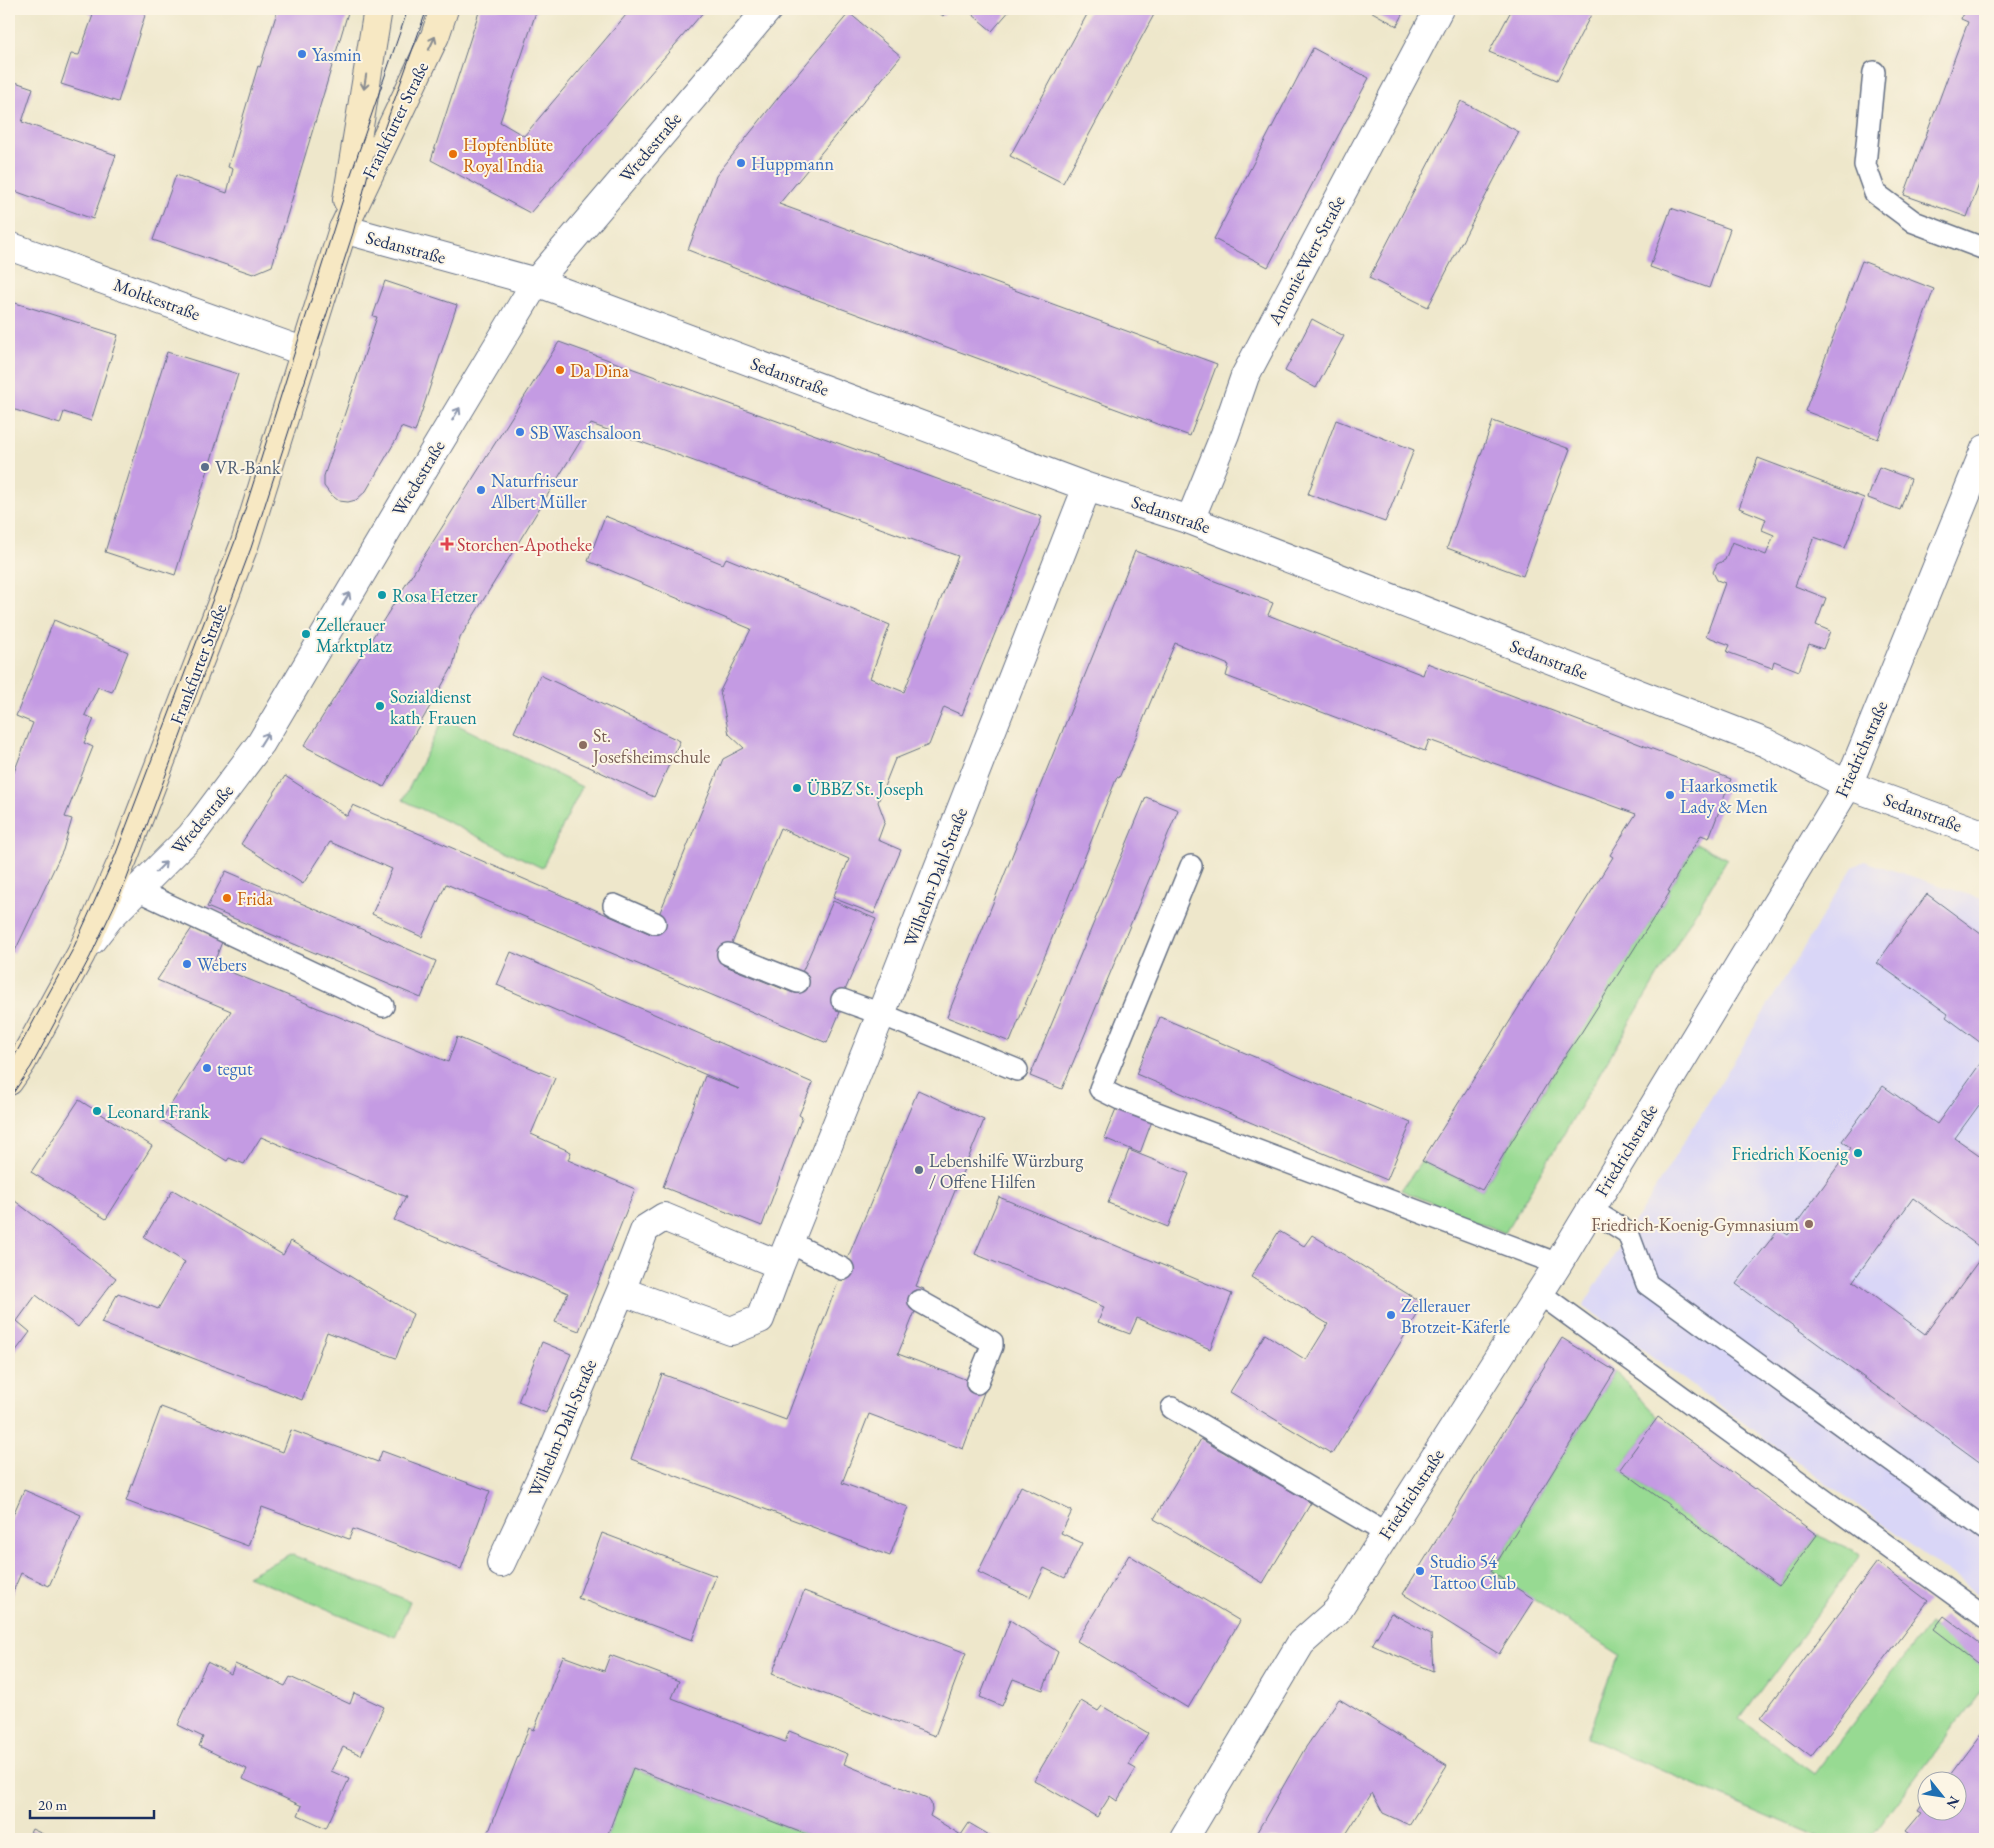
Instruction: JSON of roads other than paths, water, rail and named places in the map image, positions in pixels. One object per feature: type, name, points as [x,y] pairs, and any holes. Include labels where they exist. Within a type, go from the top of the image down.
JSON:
[{"type":"street","name":"Frankfurter Straße","points":[[343,229],[378,9]]},
{"type":"street","name":"Frankfurter Straße","points":[[9,1081],[22,1062],[81,954],[123,859],[244,544],[343,229],[435,36],[444,9]]},
{"type":"street","name":"Wredestraße","points":[[81,954],[109,918],[191,836],[261,743],[408,493],[536,282],[768,9]]},
{"type":"street","name":"Antonie-Werr-Straße","points":[[1190,520],[1225,434],[1245,376],[1439,9]]},
{"type":"street","name":"Sedanstraße","points":[[343,229],[536,282],[1087,487],[1190,520],[1766,743],[1848,785],[1985,835]]},
{"type":"street","name":"Moltkestraße","points":[[9,246],[305,352]]},
{"type":"street","name":"Friedrichstraße","points":[[1184,1839],[1301,1643],[1337,1611],[1558,1264],[1848,785],[1985,448]]},
{"type":"street","name":"Wilhelm-Dahl-Straße","points":[[621,1291],[731,1331],[760,1319],[1087,487]]},
{"type":"street","name":"Wilhelm-Dahl-Straße","points":[[501,1563],[546,1468],[621,1291],[644,1229],[664,1217],[784,1254]]},
{"type":"lane","points":[[1874,72],[1865,165],[1874,193],[1914,222],[1985,249]]},
{"type":"lane","points":[[1191,866],[1100,1089],[1120,1099],[1558,1264]]},
{"type":"lane","points":[[137,890],[383,1006]]},
{"type":"lane","points":[[614,905],[655,922]]},
{"type":"lane","points":[[728,954],[798,982]]},
{"type":"lane","points":[[842,1000],[881,1014],[1016,1070]]},
{"type":"lane","points":[[1590,1209],[1628,1233],[1648,1284],[1985,1529]]},
{"type":"lane","points":[[784,1254],[843,1268]]},
{"type":"lane","points":[[1539,1293],[1985,1618]]},
{"type":"lane","points":[[919,1301],[992,1342],[977,1383]]},
{"type":"lane","points":[[1172,1408],[1386,1533]]},
{"type":"tram line","points":[[9,1066],[72,951],[115,856],[235,541],[349,180],[408,9]]},
{"type":"tram line","points":[[9,1099],[31,1067],[90,957],[126,881],[251,548],[353,233],[368,174],[427,9]]},
{"type":"place","name":"Yasmin","points":[[302,54]]},
{"type":"place","name":"Hopfenblüte Royal India","points":[[453,154]]},
{"type":"place","name":"Huppmann","points":[[741,163]]},
{"type":"place","name":"Da Dina","points":[[560,370]]},
{"type":"place","name":"SB Waschsaloon","points":[[520,432]]},
{"type":"place","name":"VR-Bank","points":[[205,467]]},
{"type":"place","name":"Naturfriseur Albert Müller","points":[[481,490]]},
{"type":"place","name":"Storchen-Apotheke","points":[[447,544]]},
{"type":"place","name":"Rosa Hetzer","points":[[382,595]]},
{"type":"place","name":"Zellerauer Marktplatz","points":[[306,634]]},
{"type":"place","name":"Sozialdienst kath. Frauen","points":[[380,706]]},
{"type":"place","name":"St. Josefsheimschule","points":[[583,745]]},
{"type":"place","name":"ÜBBZ St. Joseph","points":[[797,788]]},
{"type":"place","name":"Haarkosmetik Lady & Men","points":[[1670,795]]},
{"type":"place","name":"Frida","points":[[227,898]]},
{"type":"place","name":"Webers","points":[[187,964]]},
{"type":"place","name":"tegut","points":[[207,1068]]},
{"type":"place","name":"Leonard Frank","points":[[97,1111]]},
{"type":"place","name":"Friedrich Koenig","points":[[1858,1153]]},
{"type":"place","name":"Lebenshilfe Würzburg / Offene Hilfen","points":[[919,1170]]},
{"type":"place","name":"Friedrich-Koenig-Gymnasium","points":[[1809,1224]]},
{"type":"place","name":"Zellerauer Brotzeit-Käferle","points":[[1391,1315]]},
{"type":"place","name":"Studio 54 Tattoo Club","points":[[1420,1571]]}]
